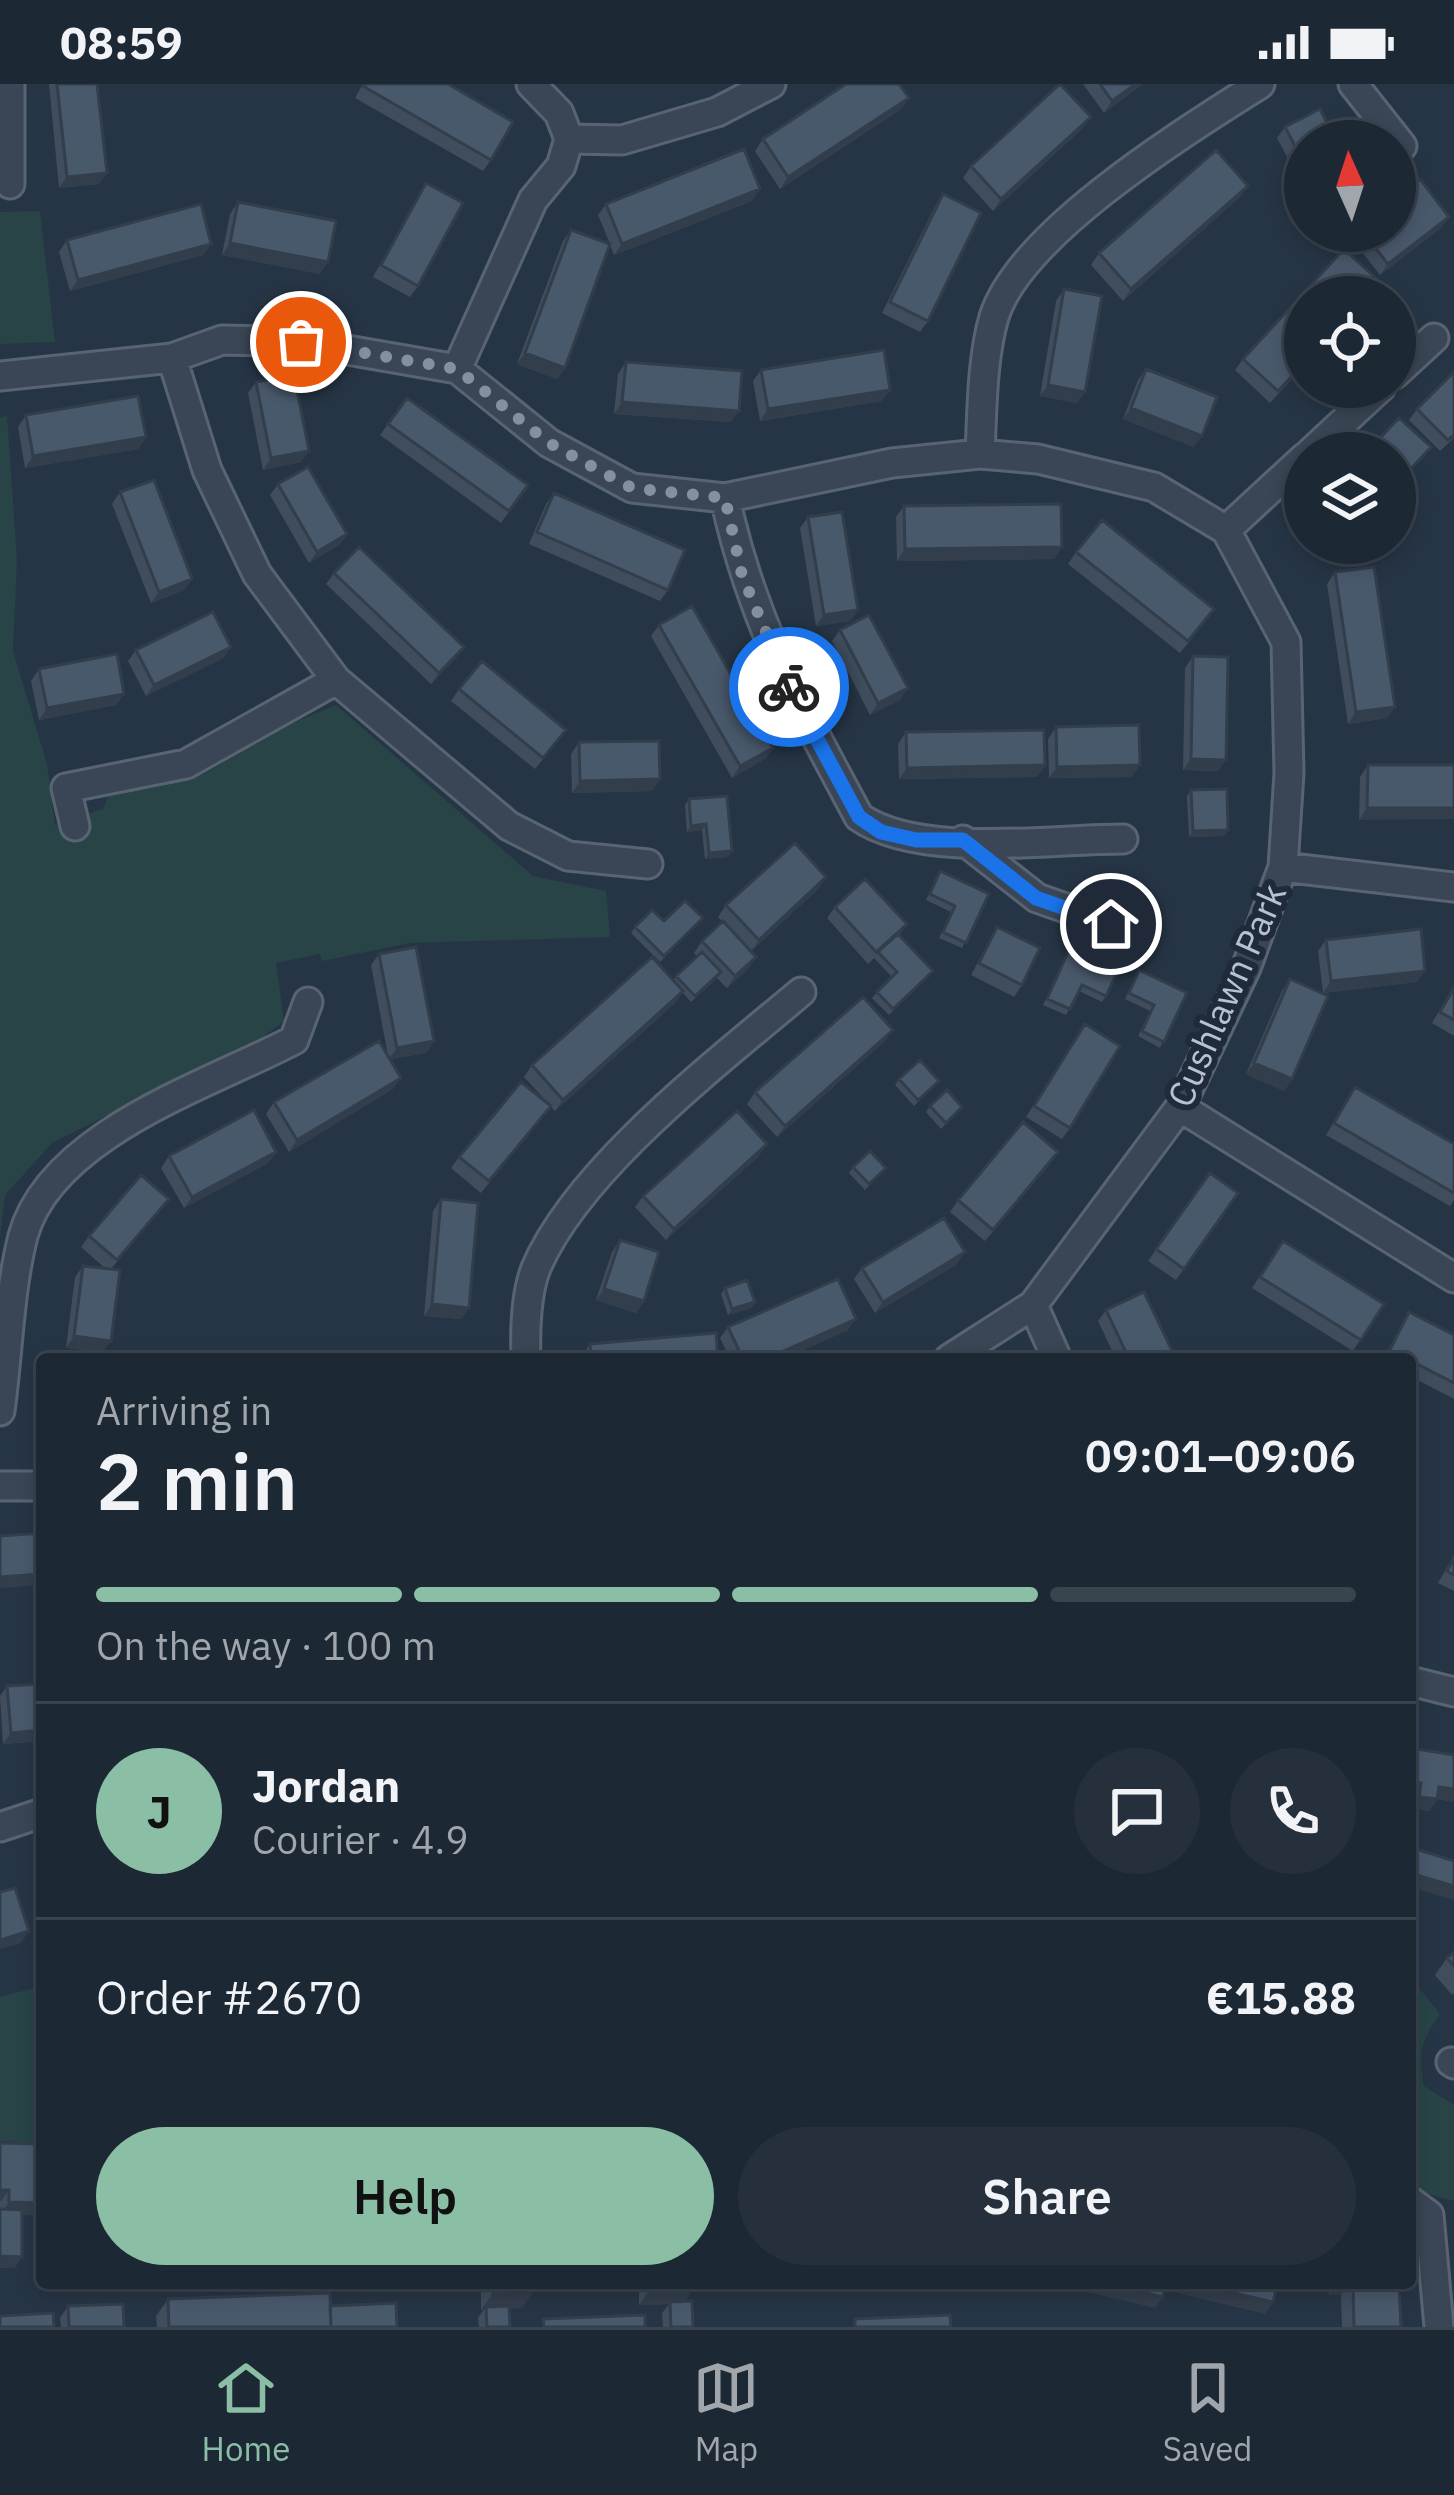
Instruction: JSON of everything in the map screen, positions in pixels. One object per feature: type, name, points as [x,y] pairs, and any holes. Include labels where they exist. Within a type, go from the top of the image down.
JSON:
[{"type":"street","points":[[10,84],[10,184]]},
{"type":"street","points":[[457,369],[533,200],[561,166],[568,139],[559,112],[531,84]]},
{"type":"street","points":[[568,139],[622,140],[717,112],[771,84]]},
{"type":"street","points":[[980,454],[994,316],[1028,258],[1160,148],[1260,84]]},
{"type":"street","points":[[1353,84],[1381,120]]},
{"type":"street","points":[[1416,355],[1434,338]]},
{"type":"street","points":[[0,376],[172,358],[223,340],[301,342],[457,369],[549,443],[632,488],[725,498],[892,464],[980,454],[1038,459],[1154,487],[1226,530],[1284,476]]},
{"type":"street","points":[[172,358],[207,470],[256,574],[336,680],[508,826],[568,856],[648,864]]},
{"type":"street","points":[[1332,432],[1358,408]]},
{"type":"street","points":[[725,498],[742,575],[773,657],[859,817],[881,832],[916,840],[1123,839]]},
{"type":"street","name":"Cushlawn Park","points":[[959,1353],[1033,1305],[1180,1107],[1246,968],[1283,867],[1289,773],[1286,642],[1226,530]]},
{"type":"street","points":[[75,826],[66,788],[186,764],[336,680]]},
{"type":"street","points":[[963,840],[1036,898],[1111,924]]},
{"type":"street","points":[[1283,867],[1454,887]]},
{"type":"street","points":[[527,1353],[534,1272],[567,1211],[611,1163],[801,992]]},
{"type":"street","points":[[0,1411],[24,1233],[51,1182],[108,1132],[294,1040],[308,1002]]},
{"type":"street","points":[[1180,1107],[1454,1278]]},
{"type":"street","points":[[1033,1305],[1054,1353]]},
{"type":"street","points":[[0,1486],[36,1486]]},
{"type":"street","points":[[1416,1683],[1454,1692]]},
{"type":"street","points":[[0,1827],[36,1815]]},
{"type":"street","points":[[1416,2205],[1429,2215],[1433,2233],[1438,2327]]},
{"type":"green space","points":[[40,211],[55,342],[0,344],[0,212]]},
{"type":"green space","points":[[7,415],[17,560],[13,651],[47,764],[55,825],[103,809],[110,792],[202,775],[288,725],[336,705],[533,876],[606,891],[610,937],[410,943],[322,961],[320,954],[276,963],[284,1021],[262,1038],[52,1143],[5,1195],[0,1236],[0,418]]},
{"type":"green space","points":[[1416,1984],[1440,2014],[1425,2040],[1421,2066],[1424,2086],[1454,2105],[1454,2201],[1416,2191]]},
{"type":"green space","points":[[36,1988],[36,2143],[0,2141],[0,1997]]},
{"type":"building","points":[[57,84],[97,84],[107,173],[67,177]]},
{"type":"building","points":[[365,84],[448,84],[513,122],[491,160]]},
{"type":"building","points":[[846,84],[899,84],[909,98],[788,177],[763,139]]},
{"type":"building","points":[[1060,84],[1091,117],[1001,199],[971,166]]},
{"type":"building","points":[[1100,84],[1136,84],[1112,101]]},
{"type":"building","points":[[1320,109],[1326,120],[1299,120]]},
{"type":"building","points":[[744,149],[760,189],[622,244],[606,204]]},
{"type":"building","points":[[1216,150],[1248,186],[1131,289],[1099,253]]},
{"type":"building","points":[[1420,179],[1449,217],[1416,242],[1416,182]]},
{"type":"building","points":[[426,183],[463,203],[418,286],[381,265]]},
{"type":"building","points":[[943,194],[981,213],[928,321],[890,302]]},
{"type":"building","points":[[238,202],[336,221],[328,262],[230,243]]},
{"type":"building","points":[[201,204],[211,244],[78,280],[67,240]]},
{"type":"building","points":[[571,230],[610,244],[565,368],[525,353]]},
{"type":"building","points":[[1341,252],[1347,252],[1374,276],[1319,276]]},
{"type":"building","points":[[1379,252],[1404,252],[1388,264]]},
{"type":"building","points":[[1064,289],[1102,296],[1085,392],[1048,385]]},
{"type":"building","points":[[1284,314],[1284,385],[1278,391],[1243,359]]},
{"type":"building","points":[[884,350],[890,390],[768,409],[761,370]]},
{"type":"building","points":[[626,362],[742,371],[739,411],[622,402]]},
{"type":"building","points":[[1146,369],[1217,397],[1202,436],[1131,408]]},
{"type":"building","points":[[1454,372],[1454,435],[1448,440],[1417,409]]},
{"type":"building","points":[[294,375],[309,451],[271,458],[256,382]]},
{"type":"building","points":[[138,396],[146,437],[33,456],[26,415]]},
{"type":"building","points":[[407,398],[528,485],[509,511],[388,424]]},
{"type":"building","points":[[1399,418],[1414,432],[1386,432]]},
{"type":"building","points":[[1416,433],[1431,447],[1416,463]]},
{"type":"building","points":[[308,467],[347,534],[317,552],[278,484]]},
{"type":"building","points":[[154,480],[192,579],[159,592],[120,492]]},
{"type":"building","points":[[554,493],[685,550],[668,590],[537,532]]},
{"type":"building","points":[[1061,504],[1062,547],[905,549],[904,506]]},
{"type":"building","points":[[842,512],[858,610],[824,615],[808,517]]},
{"type":"building","points":[[1102,520],[1214,609],[1188,641],[1076,552]]},
{"type":"building","points":[[359,547],[464,647],[439,673],[334,573]]},
{"type":"building","points":[[1374,567],[1395,707],[1356,712],[1335,572]]},
{"type":"building","points":[[692,606],[773,748],[740,766],[659,625]]},
{"type":"building","points":[[213,612],[231,647],[154,685],[136,650]]},
{"type":"building","points":[[869,615],[908,688],[878,703],[840,630]]},
{"type":"building","points":[[117,654],[124,694],[47,708],[39,669]]},
{"type":"building","points":[[1193,656],[1228,657],[1226,760],[1191,759]]},
{"type":"building","points":[[482,661],[566,730],[543,758],[459,689]]},
{"type":"building","points":[[1139,725],[1140,765],[1057,767],[1056,727]]},
{"type":"building","points":[[1044,730],[1045,765],[907,768],[906,732]]},
{"type":"building","points":[[659,741],[660,779],[580,781],[579,742]]},
{"type":"building","points":[[1368,765],[1454,765],[1454,808],[1367,808]]},
{"type":"building","points":[[1227,789],[1228,830],[1193,831],[1191,790]]},
{"type":"building","points":[[727,796],[732,851],[709,853],[706,824],[691,826],[689,799]]},
{"type":"building","points":[[795,843],[826,877],[759,940],[726,905]]},
{"type":"building","points":[[940,871],[989,894],[966,943],[943,932],[955,906],[930,894]]},
{"type":"building","points":[[865,879],[907,924],[876,952],[835,907]]},
{"type":"building","points":[[685,901],[703,918],[664,956],[635,927],[652,910],[664,921]]},
{"type":"building","points":[[723,921],[756,957],[735,976],[702,941]]},
{"type":"building","points":[[997,927],[1040,948],[1022,985],[979,963]]},
{"type":"building","points":[[1421,929],[1425,971],[1331,981],[1326,940]]},
{"type":"building","points":[[898,934],[933,971],[893,1009],[877,992],[897,972],[878,952]]},
{"type":"building","points":[[416,947],[434,1041],[397,1048],[379,954]]},
{"type":"building","points":[[1069,950],[1117,973],[1106,996],[1082,985],[1070,1009],[1047,999]]},
{"type":"building","points":[[702,952],[721,972],[695,996],[676,976]]},
{"type":"building","points":[[652,957],[683,991],[563,1100],[532,1065]]},
{"type":"building","points":[[1139,970],[1187,993],[1164,1042],[1142,1031],[1154,1005],[1129,993]]},
{"type":"building","points":[[1290,979],[1328,996],[1292,1079],[1254,1063]]},
{"type":"building","points":[[1454,988],[1454,1020],[1440,1012]]},
{"type":"building","points":[[863,997],[893,1030],[785,1126],[755,1092]]},
{"type":"building","points":[[1085,1024],[1120,1046],[1070,1128],[1034,1106]]},
{"type":"building","points":[[379,1041],[401,1078],[297,1140],[274,1102]]},
{"type":"building","points":[[920,1060],[939,1081],[918,1100],[899,1079]]},
{"type":"building","points":[[521,1082],[551,1106],[489,1181],[459,1157]]},
{"type":"building","points":[[1355,1087],[1454,1144],[1454,1193],[1334,1123]]},
{"type":"building","points":[[947,1090],[962,1107],[946,1123],[930,1106]]},
{"type":"building","points":[[254,1110],[276,1152],[192,1197],[169,1156]]},
{"type":"building","points":[[737,1111],[767,1144],[674,1229],[643,1196]]},
{"type":"building","points":[[1023,1122],[1058,1152],[993,1230],[958,1200]]},
{"type":"building","points":[[870,1151],[886,1168],[869,1184],[853,1167]]},
{"type":"building","points":[[1210,1173],[1238,1193],[1184,1269],[1156,1249]]},
{"type":"building","points":[[141,1175],[169,1199],[117,1260],[89,1236]]},
{"type":"building","points":[[441,1199],[478,1203],[469,1308],[432,1304]]},
{"type":"building","points":[[944,1218],[965,1252],[883,1302],[862,1268]]},
{"type":"building","points":[[620,1240],[659,1252],[644,1301],[604,1289]]},
{"type":"building","points":[[1283,1241],[1384,1304],[1361,1340],[1260,1277]]},
{"type":"building","points":[[83,1266],[120,1270],[111,1341],[74,1336]]},
{"type":"building","points":[[838,1279],[856,1319],[779,1353],[740,1353],[728,1327]]},
{"type":"building","points":[[747,1280],[755,1302],[732,1309],[725,1288]]},
{"type":"building","points":[[1144,1292],[1173,1353],[1126,1353],[1106,1310]]},
{"type":"building","points":[[1409,1312],[1454,1335],[1454,1383],[1416,1363],[1416,1353],[1390,1350]]},
{"type":"building","points":[[716,1333],[718,1353],[591,1353],[590,1344]]},
{"type":"building","points":[[36,1533],[36,1574],[0,1577],[0,1536]]},
{"type":"building","points":[[36,1684],[36,1731],[11,1733],[7,1686]]},
{"type":"building","points":[[1416,1749],[1454,1755],[1454,1789],[1439,1787],[1437,1799],[1419,1797],[1421,1783],[1416,1783]]},
{"type":"building","points":[[1416,1849],[1454,1861],[1454,1886],[1416,1875]]},
{"type":"building","points":[[15,1888],[29,1931],[0,1940],[0,1892]]},
{"type":"building","points":[[0,2143],[36,2144],[36,2203],[9,2202],[9,2190],[0,2190]]},
{"type":"building","points":[[0,2209],[22,2210],[22,2257],[0,2256]]},
{"type":"building","points":[[493,2289],[533,2289],[533,2291],[493,2293]]},
{"type":"building","points":[[1129,2289],[1165,2289],[1163,2297]]},
{"type":"building","points":[[1217,2289],[1276,2289],[1273,2302]]},
{"type":"building","points":[[1353,2289],[1399,2289],[1401,2327],[1354,2327]]},
{"type":"building","points":[[330,2293],[331,2327],[169,2327],[168,2299]]},
{"type":"building","points":[[692,2301],[693,2327],[671,2327],[670,2302]]},
{"type":"building","points":[[396,2303],[397,2327],[331,2327],[330,2306]]},
{"type":"building","points":[[123,2304],[124,2327],[69,2327],[68,2306]]},
{"type":"building","points":[[509,2306],[510,2327],[487,2327],[486,2307]]},
{"type":"building","points":[[53,2313],[54,2327],[0,2327],[0,2316]]},
{"type":"building","points":[[645,2315],[645,2327],[544,2327],[543,2319]]},
{"type":"building","points":[[950,2315],[951,2327],[855,2327],[855,2319]]},
{"type":"way so far","points":[[301,342],[457,369],[549,443],[632,488],[725,498],[742,575],[789,687]]},
{"type":"route","points":[[789,687],[859,817],[881,832],[916,840],[963,840],[1036,898],[1111,924]]}]
